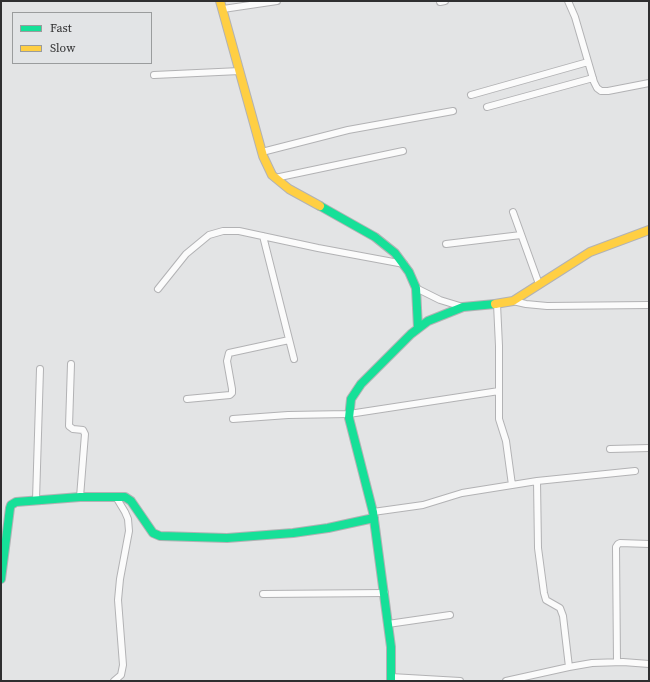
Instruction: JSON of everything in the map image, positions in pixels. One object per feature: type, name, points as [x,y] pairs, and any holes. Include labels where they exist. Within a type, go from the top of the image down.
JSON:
[{"type":"street","points":[[277,1],[222,5],[267,166],[275,178],[289,189],[375,237],[395,253],[409,272],[416,288],[418,328]]},
{"type":"street","points":[[568,1],[575,17],[597,88],[601,91],[608,91],[649,83]]},
{"type":"street","points":[[471,95],[588,62]]},
{"type":"street","points":[[154,75],[240,71]]},
{"type":"street","points":[[486,107],[593,78]]},
{"type":"street","points":[[262,152],[348,130],[453,111]]},
{"type":"street","points":[[275,178],[403,150]]},
{"type":"street","points":[[514,212],[538,284]]},
{"type":"street","points":[[513,301],[590,252],[649,230]]},
{"type":"street","points":[[158,289],[182,258],[209,235],[223,231],[240,231],[404,264]]},
{"type":"street","points":[[446,244],[521,235]]},
{"type":"street","points":[[263,236],[294,359]]},
{"type":"street","points":[[416,288],[440,300],[463,307]]},
{"type":"street","points":[[460,681],[391,679],[391,647],[374,515],[349,414],[351,399],[361,384],[418,328],[438,316],[463,307],[513,301],[531,305],[547,306],[649,305]]},
{"type":"street","points":[[497,304],[499,419],[506,441],[512,484]]},
{"type":"street","points":[[187,399],[230,395],[232,393],[227,361],[229,353],[289,340]]},
{"type":"street","points":[[71,364],[69,426],[73,429],[83,430],[85,434],[80,497]]},
{"type":"street","points":[[36,500],[40,369]]},
{"type":"street","points":[[233,419],[288,415],[349,414],[499,391]]},
{"type":"street","points":[[610,449],[649,448]]},
{"type":"street","points":[[1,579],[11,505],[16,502],[80,497],[125,497],[131,501],[153,533],[160,536],[227,538],[293,533],[328,528],[462,493],[512,484],[635,471]]},
{"type":"street","points":[[537,481],[538,548],[544,593],[546,600],[558,606],[563,616],[569,667]]},
{"type":"street","points":[[114,681],[121,675],[123,665],[118,600],[129,530],[128,519],[116,497]]},
{"type":"street","points":[[617,662],[616,548],[620,543],[649,544]]},
{"type":"street","points":[[263,594],[384,593]]},
{"type":"street","points":[[388,624],[450,615]]},
{"type":"street","points":[[506,681],[569,667],[606,662],[649,664]]},
{"type":"traffic: fast","points":[[320,206],[375,237],[395,253],[409,272],[416,288],[418,328]]},
{"type":"traffic: fast","points":[[391,681],[391,647],[373,512],[349,418],[351,399],[361,384],[411,334],[428,321],[463,307],[495,304]]},
{"type":"traffic: fast","points":[[1,579],[10,508],[11,505],[16,502],[80,497],[125,497],[131,501],[153,533],[160,536],[227,538],[293,533],[328,528],[374,518]]},
{"type":"traffic: slow","points":[[220,1],[263,156],[272,175],[289,189],[320,206]]},
{"type":"traffic: slow","points":[[495,304],[513,301],[590,252],[649,230]]}]
